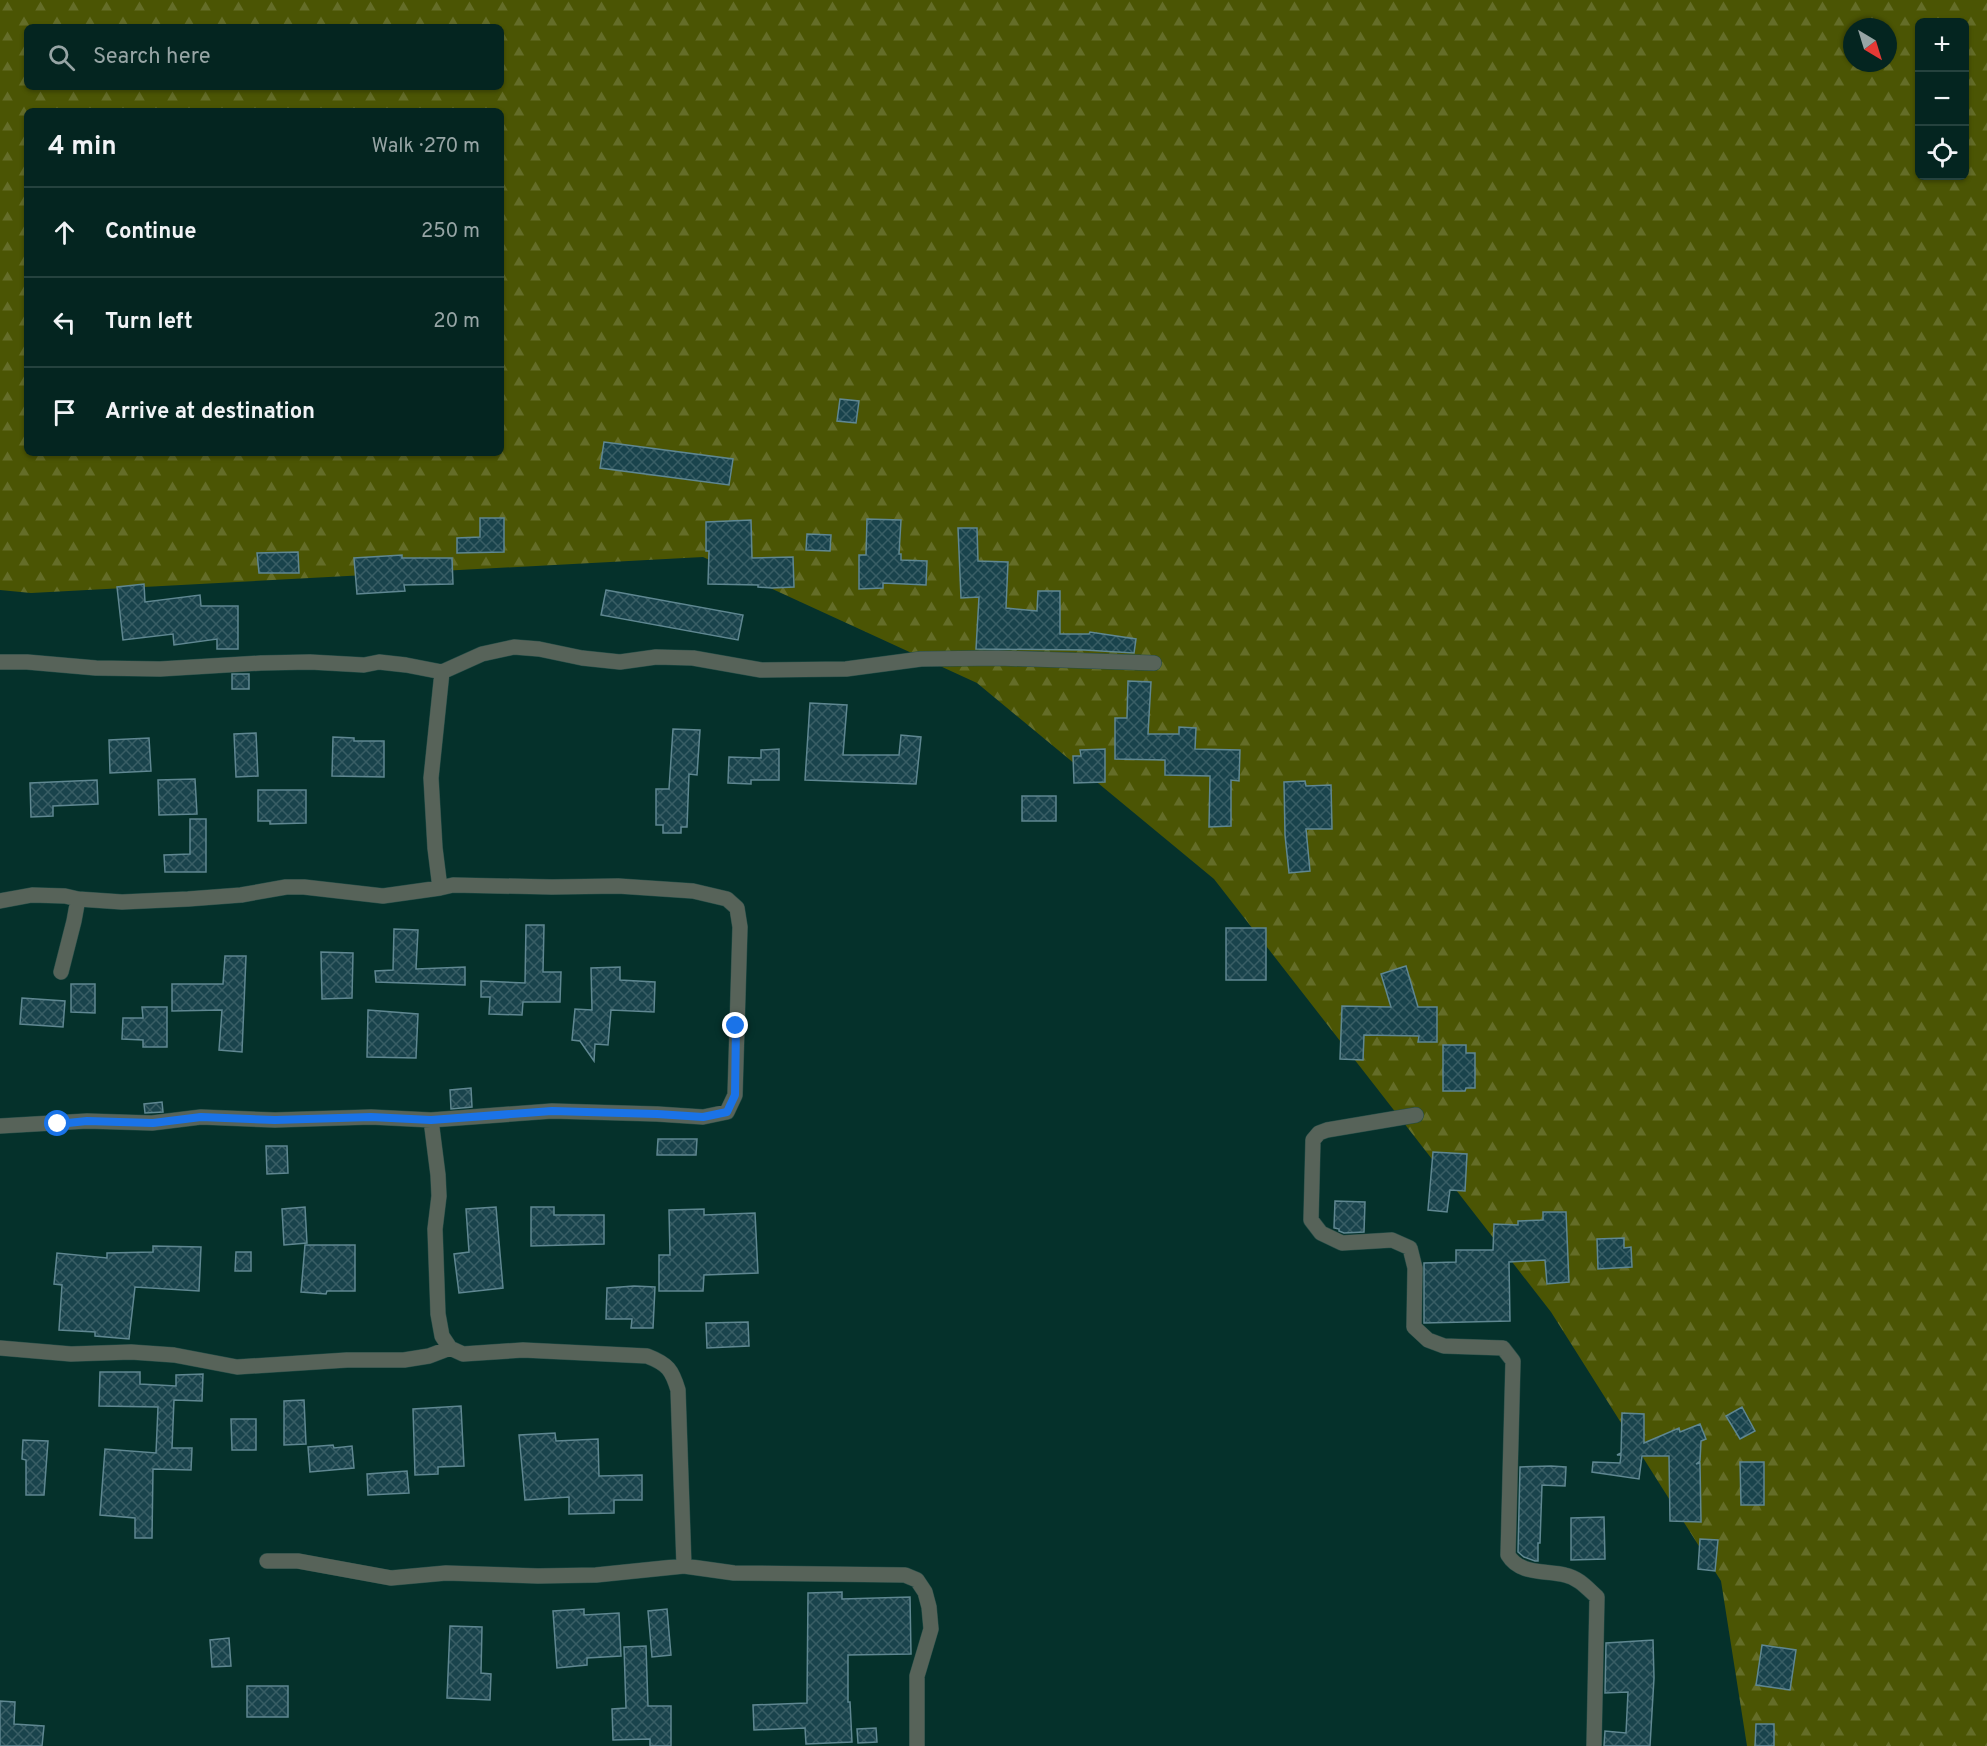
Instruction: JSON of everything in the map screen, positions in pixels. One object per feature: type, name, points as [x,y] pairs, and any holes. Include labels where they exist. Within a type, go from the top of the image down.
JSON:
[{"type":"street","points":[[0,662],[160,669],[291,663],[364,665],[379,662],[406,664],[442,672],[482,654],[514,647],[620,662],[656,657],[693,658],[761,670],[846,669],[921,659],[976,658],[1154,663]]},
{"type":"street","points":[[440,888],[431,778],[442,672]]},
{"type":"street","points":[[0,902],[32,895],[122,902],[188,899],[241,895],[285,887],[384,896],[453,885],[468,887],[618,886],[693,891],[727,899],[737,908],[740,927],[735,1095],[727,1112],[703,1117],[552,1111],[431,1120],[371,1117],[275,1120],[201,1117],[153,1123],[87,1121],[0,1126]]},
{"type":"street","points":[[61,972],[78,899]]},
{"type":"street","points":[[1416,1115],[1319,1133],[1313,1140],[1311,1220],[1320,1233],[1342,1243],[1392,1240],[1410,1248],[1414,1268],[1414,1327],[1428,1341],[1444,1346],[1503,1348],[1513,1361],[1508,1555],[1512,1562],[1521,1568],[1574,1578],[1597,1597],[1594,1746]]},
{"type":"street","points":[[431,1120],[438,1175],[439,1196],[435,1229],[438,1314],[442,1336],[450,1348],[463,1354],[523,1350],[647,1356],[661,1361],[672,1372],[678,1390],[684,1566]]},
{"type":"street","points":[[0,1348],[71,1354],[130,1352],[174,1354],[237,1366],[347,1360],[404,1360],[429,1356],[450,1348]]},
{"type":"street","points":[[267,1562],[298,1561],[391,1578],[446,1573],[596,1575],[684,1566],[734,1573],[905,1575],[917,1580],[925,1592],[931,1629],[917,1676],[917,1746]]},
{"type":"green space","points":[[0,0],[1987,0],[1987,1746],[1747,1746],[1721,1581],[1551,1312],[1214,879],[977,683],[703,557],[31,593],[0,590]]},
{"type":"building","points":[[840,399],[859,401],[856,423],[837,421]]},
{"type":"building","points":[[604,442],[733,459],[729,485],[600,468]]},
{"type":"building","points":[[480,518],[504,518],[504,552],[457,553],[457,538],[480,537]]},
{"type":"building","points":[[867,519],[901,520],[899,554],[901,554],[901,560],[927,561],[926,585],[883,583],[883,588],[859,589],[859,555],[866,555]]},
{"type":"building","points":[[751,520],[752,558],[793,557],[794,587],[708,584],[709,551],[706,551],[706,522]]},
{"type":"building","points":[[958,528],[977,528],[978,561],[1008,562],[1006,608],[1037,611],[1038,591],[1060,591],[1060,634],[1089,634],[1090,632],[1136,639],[1134,653],[976,649],[979,597],[961,598]]},
{"type":"building","points":[[807,534],[831,535],[830,551],[806,550]]},
{"type":"building","points":[[298,552],[299,573],[259,573],[257,553]]},
{"type":"building","points":[[402,555],[402,558],[452,558],[453,584],[404,585],[405,591],[357,594],[354,558]]},
{"type":"building","points":[[144,584],[145,602],[200,595],[201,606],[238,606],[238,649],[217,649],[217,639],[174,645],[173,634],[123,640],[117,587]]},
{"type":"building","points":[[606,590],[743,615],[738,640],[601,615]]},
{"type":"building","points":[[232,674],[249,674],[249,689],[232,689]]},
{"type":"building","points":[[1128,681],[1151,682],[1148,734],[1179,734],[1179,727],[1196,728],[1195,749],[1240,750],[1239,781],[1231,780],[1231,826],[1209,827],[1210,776],[1165,775],[1165,760],[1115,759],[1115,718],[1127,718]]},
{"type":"building","points":[[810,703],[847,705],[843,755],[899,755],[901,735],[921,737],[916,784],[805,780]]},
{"type":"building","points":[[673,729],[700,730],[697,775],[689,774],[687,827],[681,827],[681,833],[663,833],[663,825],[656,825],[656,789],[669,789]]},
{"type":"building","points":[[256,733],[258,776],[236,777],[234,734]]},
{"type":"building","points":[[333,737],[354,738],[354,741],[384,741],[384,777],[332,776]]},
{"type":"building","points":[[149,738],[151,771],[110,773],[109,740]]},
{"type":"building","points":[[779,749],[779,780],[751,780],[751,784],[728,783],[729,757],[761,758],[761,750]]},
{"type":"building","points":[[1105,749],[1105,782],[1074,783],[1073,756],[1081,756],[1080,750]]},
{"type":"building","points":[[195,779],[197,814],[159,815],[158,780]]},
{"type":"building","points":[[97,780],[98,804],[53,806],[53,816],[31,817],[30,783]]},
{"type":"building","points":[[1305,781],[1306,786],[1331,785],[1332,829],[1306,829],[1310,871],[1289,873],[1285,835],[1284,782]]},
{"type":"building","points":[[258,790],[306,790],[306,823],[270,824],[270,821],[258,821]]},
{"type":"building","points":[[1022,796],[1056,796],[1056,821],[1022,821]]},
{"type":"building","points":[[190,819],[206,819],[206,872],[165,872],[164,855],[190,854]]},
{"type":"building","points":[[526,925],[544,925],[543,972],[561,972],[560,1002],[523,1002],[522,1015],[489,1014],[490,997],[481,997],[481,981],[525,983]]},
{"type":"building","points":[[1226,928],[1266,928],[1266,980],[1226,980]]},
{"type":"building","points":[[394,929],[418,930],[416,969],[465,967],[465,985],[376,982],[375,971],[393,970]]},
{"type":"building","points":[[321,952],[353,953],[352,998],[322,999]]},
{"type":"building","points":[[225,956],[246,956],[242,1052],[219,1050],[222,1010],[172,1011],[172,984],[223,984]]},
{"type":"building","points":[[1406,966],[1418,1007],[1437,1007],[1437,1042],[1418,1042],[1419,1036],[1364,1035],[1363,1060],[1340,1059],[1342,1006],[1391,1007],[1381,974]]},
{"type":"building","points":[[620,967],[620,980],[655,982],[654,1012],[611,1010],[608,1045],[595,1044],[594,1061],[580,1041],[572,1040],[575,1009],[592,1010],[591,968]]},
{"type":"building","points":[[71,984],[95,984],[95,1013],[71,1012]]},
{"type":"building","points":[[22,998],[65,1001],[63,1027],[20,1024]]},
{"type":"building","points":[[142,1007],[167,1007],[167,1047],[143,1047],[143,1040],[122,1039],[123,1018],[143,1018]]},
{"type":"building","points":[[368,1010],[418,1014],[416,1058],[367,1057]]},
{"type":"building","points":[[1443,1045],[1466,1045],[1466,1053],[1475,1053],[1475,1088],[1466,1088],[1465,1091],[1443,1091]]},
{"type":"building","points":[[471,1088],[472,1107],[451,1109],[450,1090]]},
{"type":"building","points":[[162,1102],[163,1112],[145,1113],[144,1104]]},
{"type":"building","points":[[658,1139],[697,1139],[696,1155],[657,1155]]},
{"type":"building","points":[[266,1146],[287,1146],[288,1173],[267,1174]]},
{"type":"building","points":[[1433,1152],[1467,1154],[1465,1191],[1450,1190],[1447,1212],[1428,1210]]},
{"type":"building","points":[[1335,1201],[1365,1202],[1364,1232],[1344,1233],[1334,1228]]},
{"type":"building","points":[[305,1207],[307,1243],[284,1245],[282,1209]]},
{"type":"building","points":[[496,1207],[503,1288],[459,1293],[454,1254],[469,1252],[466,1209]]},
{"type":"building","points":[[531,1207],[554,1207],[554,1215],[604,1215],[604,1244],[531,1246]]},
{"type":"building","points":[[704,1209],[704,1215],[755,1213],[758,1273],[704,1275],[703,1291],[659,1291],[659,1255],[670,1255],[669,1210]]},
{"type":"building","points":[[1543,1212],[1566,1212],[1569,1282],[1547,1284],[1545,1260],[1509,1262],[1510,1321],[1424,1323],[1424,1263],[1456,1262],[1456,1250],[1493,1250],[1494,1224],[1518,1225],[1518,1221],[1543,1220]]},
{"type":"building","points":[[1624,1238],[1624,1248],[1631,1247],[1632,1267],[1598,1269],[1597,1239]]},
{"type":"building","points":[[305,1245],[355,1245],[355,1291],[327,1291],[326,1294],[301,1292]]},
{"type":"building","points":[[153,1246],[201,1247],[199,1291],[135,1287],[129,1339],[95,1336],[95,1332],[59,1330],[62,1285],[54,1284],[57,1253],[107,1258],[107,1253],[153,1252]]},
{"type":"building","points":[[236,1252],[251,1252],[251,1271],[235,1271]]},
{"type":"building","points":[[655,1287],[653,1328],[631,1328],[632,1319],[606,1319],[607,1288]]},
{"type":"building","points":[[748,1322],[749,1346],[707,1348],[706,1323]]},
{"type":"building","points":[[100,1372],[140,1372],[140,1384],[176,1386],[176,1375],[203,1374],[202,1401],[174,1400],[172,1448],[192,1448],[191,1470],[153,1469],[152,1538],[135,1538],[135,1518],[100,1515],[105,1449],[156,1453],[158,1407],[99,1406]]},
{"type":"building","points":[[304,1400],[306,1444],[284,1445],[284,1401]]},
{"type":"building","points":[[461,1406],[464,1466],[438,1467],[438,1474],[415,1475],[413,1409]]},
{"type":"building","points":[[1742,1407],[1755,1431],[1740,1439],[1726,1416]]},
{"type":"building","points":[[1622,1413],[1644,1414],[1644,1443],[1679,1428],[1680,1432],[1700,1424],[1706,1439],[1701,1441],[1700,1461],[1696,1464],[1700,1463],[1701,1522],[1670,1521],[1669,1456],[1642,1456],[1639,1479],[1592,1472],[1593,1462],[1620,1463],[1621,1455],[1617,1455],[1621,1453]]},
{"type":"building","points":[[231,1419],[256,1419],[256,1450],[232,1450]]},
{"type":"building","points":[[555,1433],[556,1441],[598,1439],[599,1476],[642,1475],[642,1500],[614,1500],[614,1513],[569,1514],[569,1497],[525,1500],[519,1435]]},
{"type":"building","points":[[23,1440],[48,1441],[44,1495],[26,1495],[26,1460],[22,1459]]},
{"type":"building","points":[[333,1445],[334,1448],[352,1446],[354,1468],[310,1472],[308,1447]]},
{"type":"building","points":[[1740,1462],[1764,1462],[1764,1505],[1741,1505]]},
{"type":"building","points":[[1520,1467],[1566,1467],[1565,1486],[1542,1485],[1540,1543],[1538,1543],[1538,1561],[1535,1561],[1518,1552]]},
{"type":"building","points":[[407,1471],[409,1493],[368,1495],[367,1474]]},
{"type":"building","points":[[1604,1517],[1605,1559],[1571,1560],[1571,1518]]},
{"type":"building","points":[[1700,1539],[1718,1540],[1715,1571],[1698,1569]]},
{"type":"building","points":[[842,1592],[842,1599],[910,1597],[911,1654],[848,1655],[848,1702],[850,1702],[852,1742],[806,1744],[805,1728],[754,1730],[753,1705],[807,1703],[808,1593]]},
{"type":"building","points":[[584,1609],[584,1615],[619,1613],[621,1656],[587,1658],[587,1665],[557,1668],[553,1611]]},
{"type":"building","points":[[667,1609],[671,1655],[652,1657],[648,1611]]},
{"type":"building","points":[[450,1626],[482,1627],[481,1673],[491,1674],[490,1700],[447,1698]]},
{"type":"building","points":[[229,1638],[231,1666],[212,1667],[210,1640]]},
{"type":"building","points":[[1653,1640],[1654,1678],[1650,1746],[1604,1746],[1605,1731],[1626,1733],[1628,1692],[1605,1693],[1606,1643]]},
{"type":"building","points":[[1762,1645],[1796,1650],[1790,1690],[1756,1685]]},
{"type":"building","points":[[646,1646],[648,1706],[671,1706],[671,1746],[650,1746],[650,1739],[613,1740],[612,1709],[626,1708],[624,1647]]},
{"type":"building","points":[[247,1686],[288,1686],[288,1717],[247,1717]]},
{"type":"building","points":[[0,1701],[15,1702],[14,1724],[44,1726],[42,1746],[0,1746]]},
{"type":"building","points":[[1756,1724],[1774,1724],[1774,1746],[1755,1746]]},
{"type":"building","points":[[876,1728],[877,1742],[858,1743],[857,1729]]},
{"type":"route","points":[[58,1124],[87,1121],[153,1123],[201,1117],[275,1120],[371,1117],[431,1120],[552,1111],[703,1117],[727,1112],[735,1095],[736,1026]]}]
